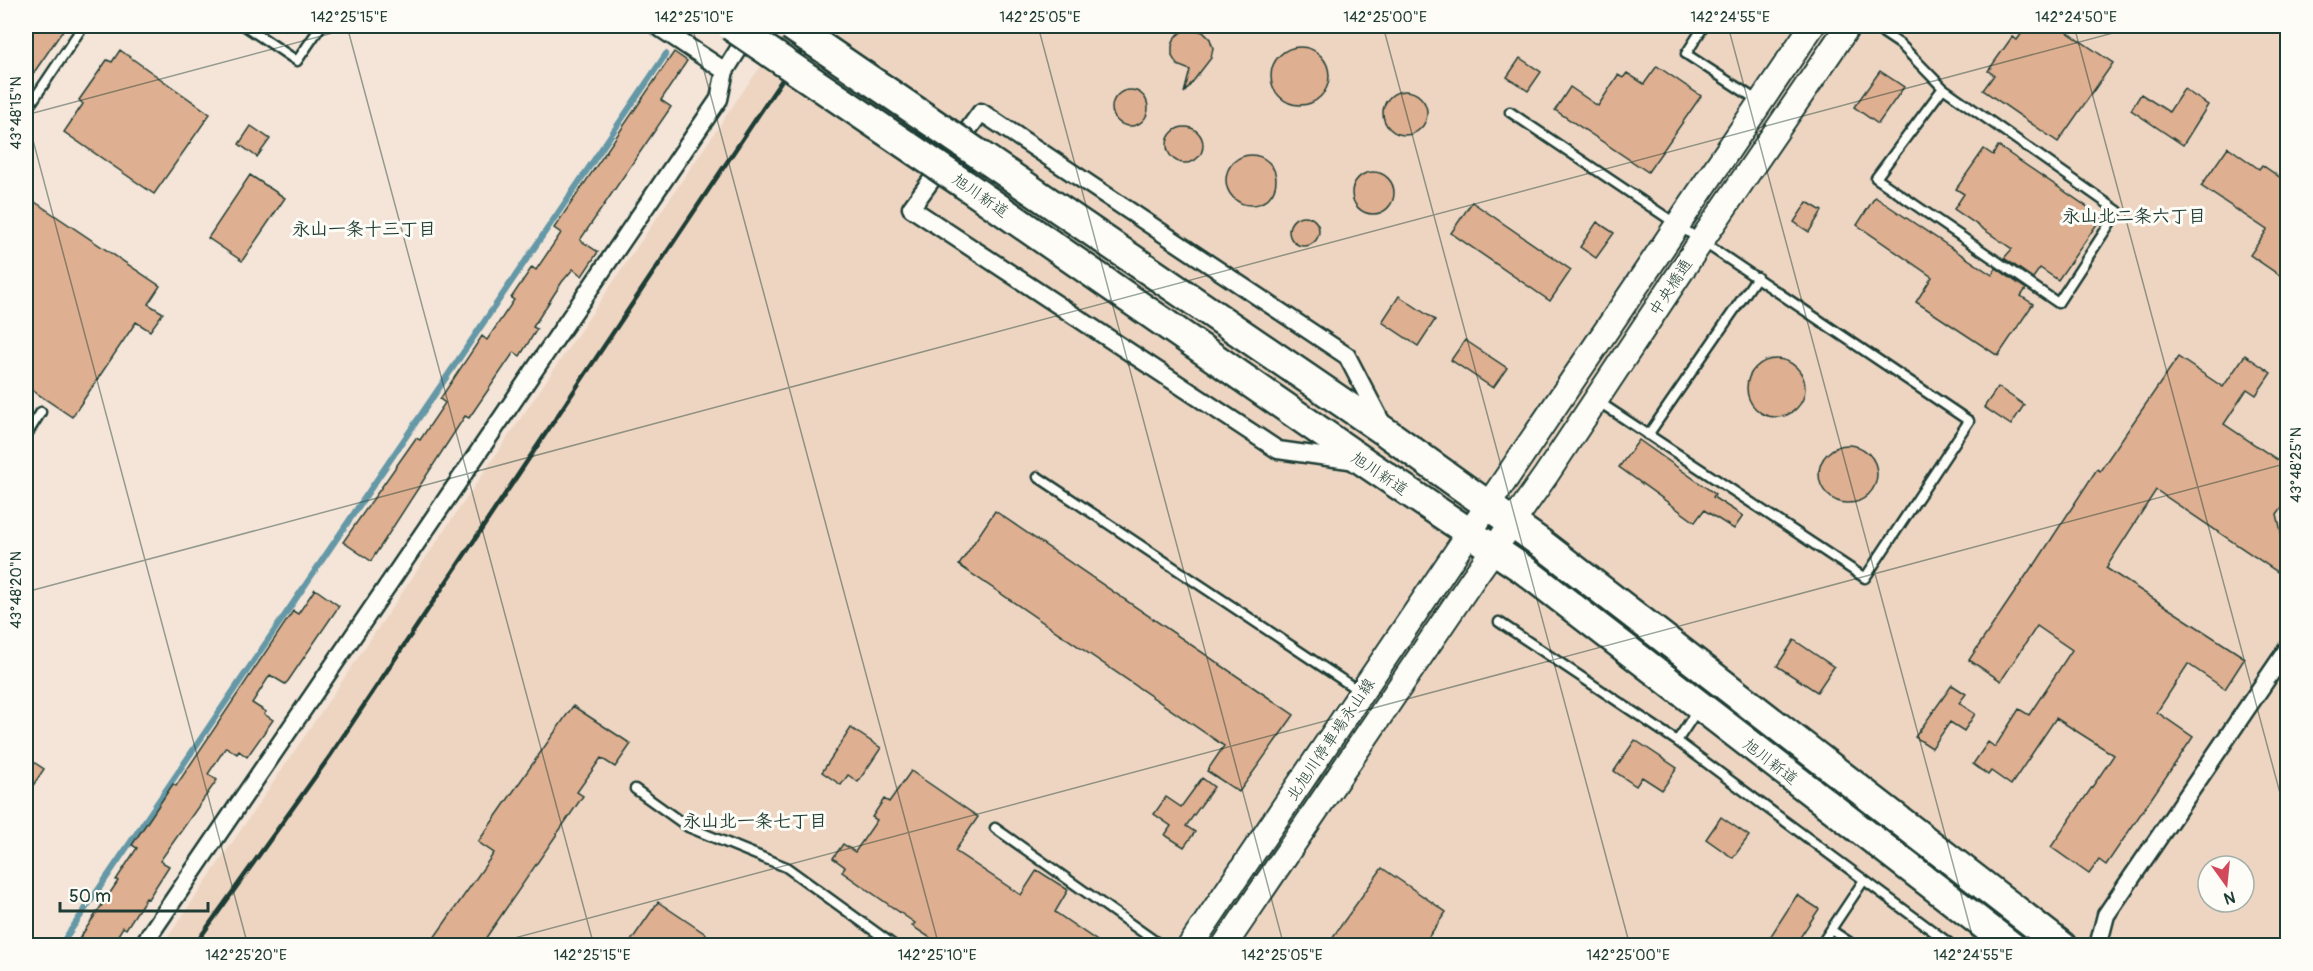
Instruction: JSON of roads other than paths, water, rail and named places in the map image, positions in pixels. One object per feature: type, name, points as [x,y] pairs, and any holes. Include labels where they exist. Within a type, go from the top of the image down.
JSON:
[{"type":"highway","name":"旭川新道","points":[[731,26],[1523,569],[2000,942]]},
{"type":"highway","name":"旭川新道","points":[[791,26],[1387,433],[1513,523],[2062,945]]},
{"type":"main road","name":"中央橋通","points":[[1470,533],[1812,26]]},
{"type":"main road","name":"中央橋通","points":[[1494,549],[1848,26]]},
{"type":"main road","name":"北旭川停車場永山線","points":[[1224,945],[1362,693],[1470,533]]},
{"type":"main road","name":"北旭川停車場永山線","points":[[1190,945],[1285,831],[1494,549]]},
{"type":"street","points":[[657,26],[725,71]]},
{"type":"street","points":[[142,945],[719,99],[725,71],[754,26]]},
{"type":"street","points":[[1366,463],[1278,450],[911,208],[981,112],[1347,356],[1387,433]]},
{"type":"street","points":[[2098,945],[2106,915],[2288,648]]},
{"type":"lane","points":[[26,107],[28,108],[83,26]]},
{"type":"lane","points":[[245,26],[297,62],[321,26]]},
{"type":"lane","points":[[1704,26],[1686,54],[1760,102]]},
{"type":"lane","points":[[1873,26],[1900,44],[1942,88],[2118,211],[2058,303],[1876,178],[1942,88]]},
{"type":"lane","points":[[1510,112],[1969,421],[1866,578],[1596,400]]},
{"type":"lane","points":[[1648,435],[1757,277]]},
{"type":"lane","points":[[26,436],[41,412]]},
{"type":"lane","points":[[1038,477],[1362,693]]},
{"type":"lane","points":[[1499,622],[1677,741],[1953,945]]},
{"type":"lane","points":[[1677,741],[1700,706]]},
{"type":"lane","points":[[636,789],[688,827],[786,867],[895,945]]},
{"type":"lane","points":[[995,828],[1162,945]]},
{"type":"lane","points":[[1820,945],[1864,880]]},
{"type":"lane","points":[[1831,930],[1855,945]]},
{"type":"waterway","points":[[60,946],[666,54]]},
{"type":"railway","points":[[194,946],[330,756],[818,26]]},
{"type":"district","name":"永山北二条六丁目","points":[[2134,216]]},
{"type":"district","name":"永山一条十三丁目","points":[[364,229]]},
{"type":"district","name":"永山北一条七丁目","points":[[755,821]]}]
